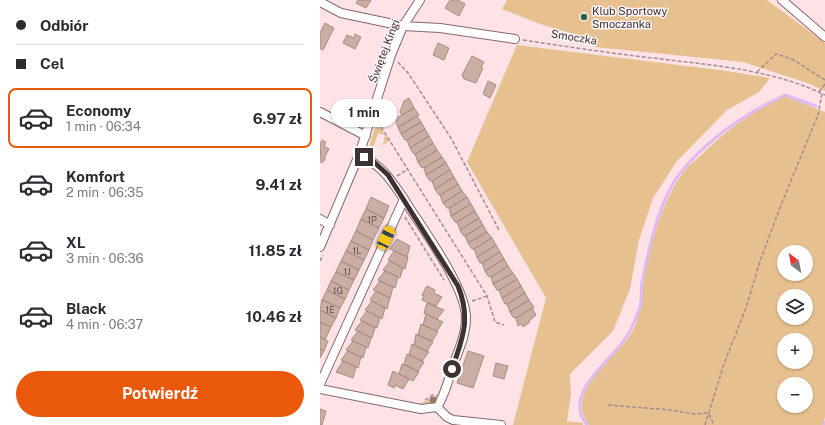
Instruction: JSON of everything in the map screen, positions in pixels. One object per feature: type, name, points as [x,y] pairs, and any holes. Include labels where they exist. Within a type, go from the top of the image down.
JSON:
[{"type":"street","name":"Świętej Kingi","points":[[320,247],[359,155],[403,26],[420,0]]},
{"type":"street","points":[[782,0],[825,37]]},
{"type":"street","points":[[320,2],[341,13],[403,26],[440,28],[515,39]]},
{"type":"street","points":[[320,112],[366,136]]},
{"type":"street","points":[[359,155],[373,161],[391,179],[458,286],[464,303],[466,318],[462,340],[442,398],[437,408]]},
{"type":"street","points":[[320,384],[404,199]]},
{"type":"street","points":[[320,219],[330,225]]},
{"type":"street","points":[[320,388],[421,409],[437,408],[453,420],[501,425]]},
{"type":"path","name":"Smoczka","points":[[515,39],[602,52],[739,68],[788,80],[825,95]]},
{"type":"path","points":[[757,72],[776,54],[792,59],[825,80]]},
{"type":"path","points":[[392,55],[408,72],[451,138],[499,230]]},
{"type":"path","points":[[819,92],[825,84]]},
{"type":"path","points":[[705,425],[730,345],[746,308],[760,261],[782,200],[818,115],[822,93]]},
{"type":"path","points":[[377,119],[487,296],[495,322],[504,325]]},
{"type":"path","points":[[391,179],[408,169]]},
{"type":"path","points":[[399,209],[444,281]]},
{"type":"path","points":[[464,303],[487,296]]},
{"type":"path","points":[[419,403],[437,393]]},
{"type":"path","points":[[608,405],[670,410],[694,414],[709,413]]},
{"type":"path","points":[[709,413],[714,425]]},
{"type":"shaded area","points":[[507,0],[767,0],[825,43],[825,91],[807,83],[743,62],[595,47],[597,41],[540,24],[502,9]]},
{"type":"shaded area","points":[[517,45],[727,71],[770,78],[759,92],[727,110],[677,161],[653,198],[639,240],[630,289],[613,331],[570,374],[571,394],[567,421],[583,423],[583,425],[513,425],[546,298],[467,162]]},
{"type":"shaded area","points":[[785,96],[825,112],[825,417],[823,425],[589,425],[582,413],[582,400],[587,388],[595,376],[625,342],[635,326],[640,309],[645,271],[656,227],[674,186],[688,167],[719,139],[739,122],[761,108]]},
{"type":"shaded area","points":[[377,122],[389,141],[383,145],[385,135],[378,133],[372,152],[369,147]]},
{"type":"shaded area","points":[[438,394],[438,398],[432,403],[426,405],[420,404]]},
{"type":"building","points":[[358,0],[371,0],[366,8],[356,3]]},
{"type":"building","points":[[450,0],[458,0],[465,4],[459,16],[445,8]]},
{"type":"building","points":[[325,23],[334,28],[323,50],[320,48],[320,33]]},
{"type":"building","points":[[355,34],[361,37],[355,49],[343,43],[347,35],[354,38]]},
{"type":"building","points":[[438,43],[449,48],[444,60],[433,55]]},
{"type":"building","points":[[472,56],[484,62],[481,67],[483,68],[476,83],[464,79],[462,75]]},
{"type":"building","points":[[488,81],[496,85],[490,98],[483,94]]},
{"type":"building","points":[[409,98],[414,108],[402,115],[400,112],[404,101]]},
{"type":"building","points":[[414,108],[419,115],[398,127],[396,123],[398,117]]},
{"type":"building","points":[[417,116],[421,122],[401,134],[398,127]]},
{"type":"building","points":[[421,122],[425,129],[405,140],[401,134]]},
{"type":"building","points":[[425,129],[429,136],[410,148],[407,140]]},
{"type":"building","points":[[429,136],[433,143],[415,154],[413,153],[410,148]]},
{"type":"building","points":[[322,140],[326,142],[324,146],[329,149],[325,156],[325,160],[321,163],[320,144]]},
{"type":"building","points":[[433,143],[437,150],[418,162],[415,154]]},
{"type":"building","points":[[437,150],[442,157],[424,168],[421,167],[418,162]]},
{"type":"building","points":[[442,157],[446,163],[426,175],[424,168]]},
{"type":"building","points":[[446,163],[450,170],[430,181],[426,175]]},
{"type":"building","points":[[450,170],[454,177],[435,189],[432,181]]},
{"type":"building","points":[[454,177],[458,184],[440,195],[438,194],[435,189]]},
{"type":"building","points":[[458,184],[462,191],[443,203],[440,195]]},
{"type":"building","points":[[462,191],[467,197],[447,208],[443,203]]},
{"type":"building","points":[[371,197],[389,206],[384,218],[366,209]]},
{"type":"building","points":[[467,197],[471,204],[451,216],[449,208]]},
{"type":"building","points":[[471,204],[475,211],[455,222],[451,216]]},
{"type":"building","points":[[366,209],[384,218],[379,228],[361,219]]},
{"type":"building","points":[[475,211],[479,218],[460,230],[457,222]]},
{"type":"building","points":[[479,218],[483,225],[465,236],[463,235],[460,230]]},
{"type":"building","points":[[361,219],[379,228],[373,240],[356,231]]},
{"type":"building","points":[[483,225],[487,232],[468,243],[465,236]]},
{"type":"building","points":[[356,231],[373,240],[369,250],[351,241]]},
{"type":"building","points":[[487,232],[492,238],[472,249],[468,243]]},
{"type":"building","points":[[492,238],[496,245],[477,257],[474,249]]},
{"type":"building","points":[[397,239],[410,246],[407,257],[390,249]]},
{"type":"building","points":[[351,241],[369,250],[364,260],[346,251]]},
{"type":"building","points":[[496,245],[500,252],[480,263],[477,257]]},
{"type":"building","points":[[346,251],[364,260],[359,270],[341,261]]},
{"type":"building","points":[[394,251],[408,257],[405,269],[388,260]]},
{"type":"building","points":[[500,252],[504,259],[485,271],[482,263]]},
{"type":"building","points":[[504,259],[508,266],[491,277],[488,276],[485,271]]},
{"type":"building","points":[[341,261],[359,270],[354,280],[336,272]]},
{"type":"building","points":[[390,261],[403,268],[400,278],[383,270]]},
{"type":"building","points":[[508,266],[513,273],[493,284],[491,277]]},
{"type":"building","points":[[385,271],[398,277],[395,288],[378,280]]},
{"type":"building","points":[[336,272],[354,280],[349,290],[331,281]]},
{"type":"building","points":[[513,273],[517,279],[497,290],[493,284]]},
{"type":"building","points":[[517,279],[521,286],[502,298],[499,290]]},
{"type":"building","points":[[331,281],[349,290],[345,299],[327,290]]},
{"type":"building","points":[[380,281],[393,287],[390,298],[373,290]]},
{"type":"building","points":[[427,286],[435,290],[434,293],[442,297],[436,306],[422,300],[424,296],[422,295]]},
{"type":"building","points":[[521,286],[525,293],[505,304],[502,298]]},
{"type":"building","points":[[327,290],[345,299],[340,308],[322,300]]},
{"type":"building","points":[[376,291],[390,298],[387,309],[370,300]]},
{"type":"building","points":[[525,293],[529,300],[510,312],[507,304]]},
{"type":"building","points":[[322,300],[340,308],[336,318],[320,310]]},
{"type":"building","points":[[529,300],[534,307],[516,318],[513,317],[510,312]]},
{"type":"building","points":[[372,301],[385,308],[382,319],[365,310]]},
{"type":"building","points":[[427,303],[444,310],[437,319],[424,313]]},
{"type":"building","points":[[532,308],[536,315],[523,327],[521,324],[518,326],[516,318]]},
{"type":"building","points":[[320,310],[336,318],[331,327],[320,322]]},
{"type":"building","points":[[367,311],[380,318],[377,328],[360,320]]},
{"type":"building","points":[[426,314],[443,322],[437,331],[423,325]]},
{"type":"building","points":[[362,321],[375,328],[372,338],[355,330]]},
{"type":"building","points":[[320,322],[331,327],[325,340],[320,337]]},
{"type":"building","points":[[421,324],[438,332],[432,341],[418,335]]},
{"type":"building","points":[[358,331],[371,338],[368,348],[351,340]]},
{"type":"building","points":[[416,334],[433,342],[427,351],[414,345]]},
{"type":"building","points":[[320,337],[328,341],[324,351],[320,349]]},
{"type":"building","points":[[353,341],[366,347],[363,358],[346,350]]},
{"type":"building","points":[[412,344],[429,352],[422,361],[409,355]]},
{"type":"building","points":[[320,349],[324,351],[320,358]]},
{"type":"building","points":[[348,351],[361,357],[358,368],[341,360]]},
{"type":"building","points":[[468,351],[484,356],[473,388],[457,383]]},
{"type":"building","points":[[407,354],[424,362],[418,371],[404,364]]},
{"type":"building","points":[[343,361],[356,367],[353,378],[336,372]]},
{"type":"building","points":[[496,363],[508,366],[504,379],[493,376]]},
{"type":"building","points":[[402,364],[419,372],[413,381],[399,374]]},
{"type":"building","points":[[393,371],[409,379],[403,389],[395,385],[394,388],[388,385]]},
{"type":"building","points":[[320,409],[326,411],[322,425],[320,425]]},
{"type":"waterway","points":[[587,425],[580,412],[580,400],[585,387],[625,340],[635,321],[640,307],[642,282],[656,224],[673,183],[692,160],[716,137],[742,118],[770,102],[785,95],[816,106]]},
{"type":"place","name":"Klub Sportowy Smoczanka","points":[[584,17]]},
{"type":"route","points":[[364,157],[373,161],[388,175],[458,286],[463,298],[466,318],[465,328],[452,369]]}]
